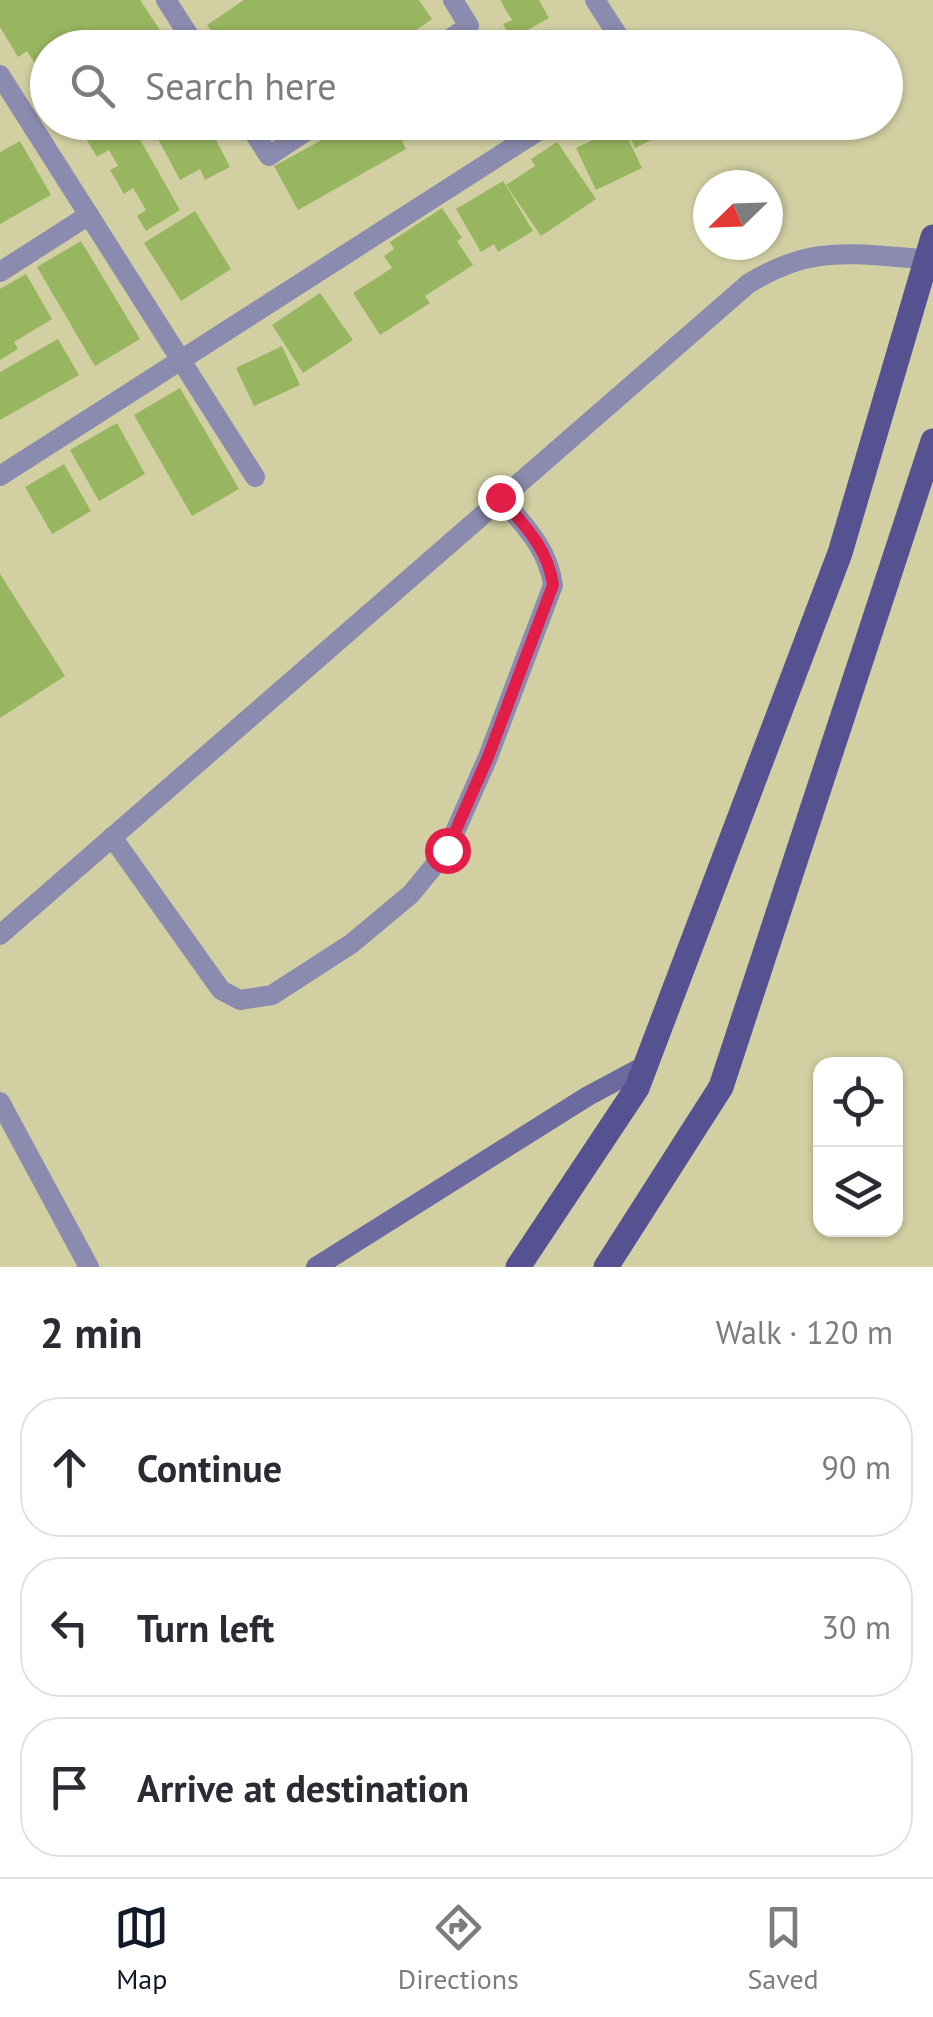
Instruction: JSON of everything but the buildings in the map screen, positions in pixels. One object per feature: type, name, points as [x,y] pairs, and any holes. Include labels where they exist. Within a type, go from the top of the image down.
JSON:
[{"type":"main road","points":[[518,1267],[637,1088],[840,554],[930,248]]},
{"type":"main road","points":[[606,1267],[721,1087],[933,441]]},
{"type":"street","points":[[453,0],[469,26],[463,30]]},
{"type":"street","points":[[595,0],[614,30]]},
{"type":"street","points":[[169,1],[187,30]]},
{"type":"street","points":[[0,75],[30,122]]},
{"type":"street","points":[[41,140],[255,477]]},
{"type":"street","points":[[259,140],[269,156],[293,140]]},
{"type":"street","points":[[0,476],[524,140]]},
{"type":"street","points":[[0,272],[89,215]]},
{"type":"street","points":[[0,934],[748,284],[776,266],[820,254],[930,248]]},
{"type":"street","points":[[112,836],[222,990],[240,1000],[272,995],[350,944],[411,894],[447,850],[488,757],[553,585],[551,568],[540,543],[500,497]]},
{"type":"street","points":[[316,1267],[588,1096],[646,1064]]},
{"type":"street","points":[[0,1102],[88,1267]]},
{"type":"route","points":[[447,850],[488,757],[553,585],[551,568],[540,543],[500,497]]}]
